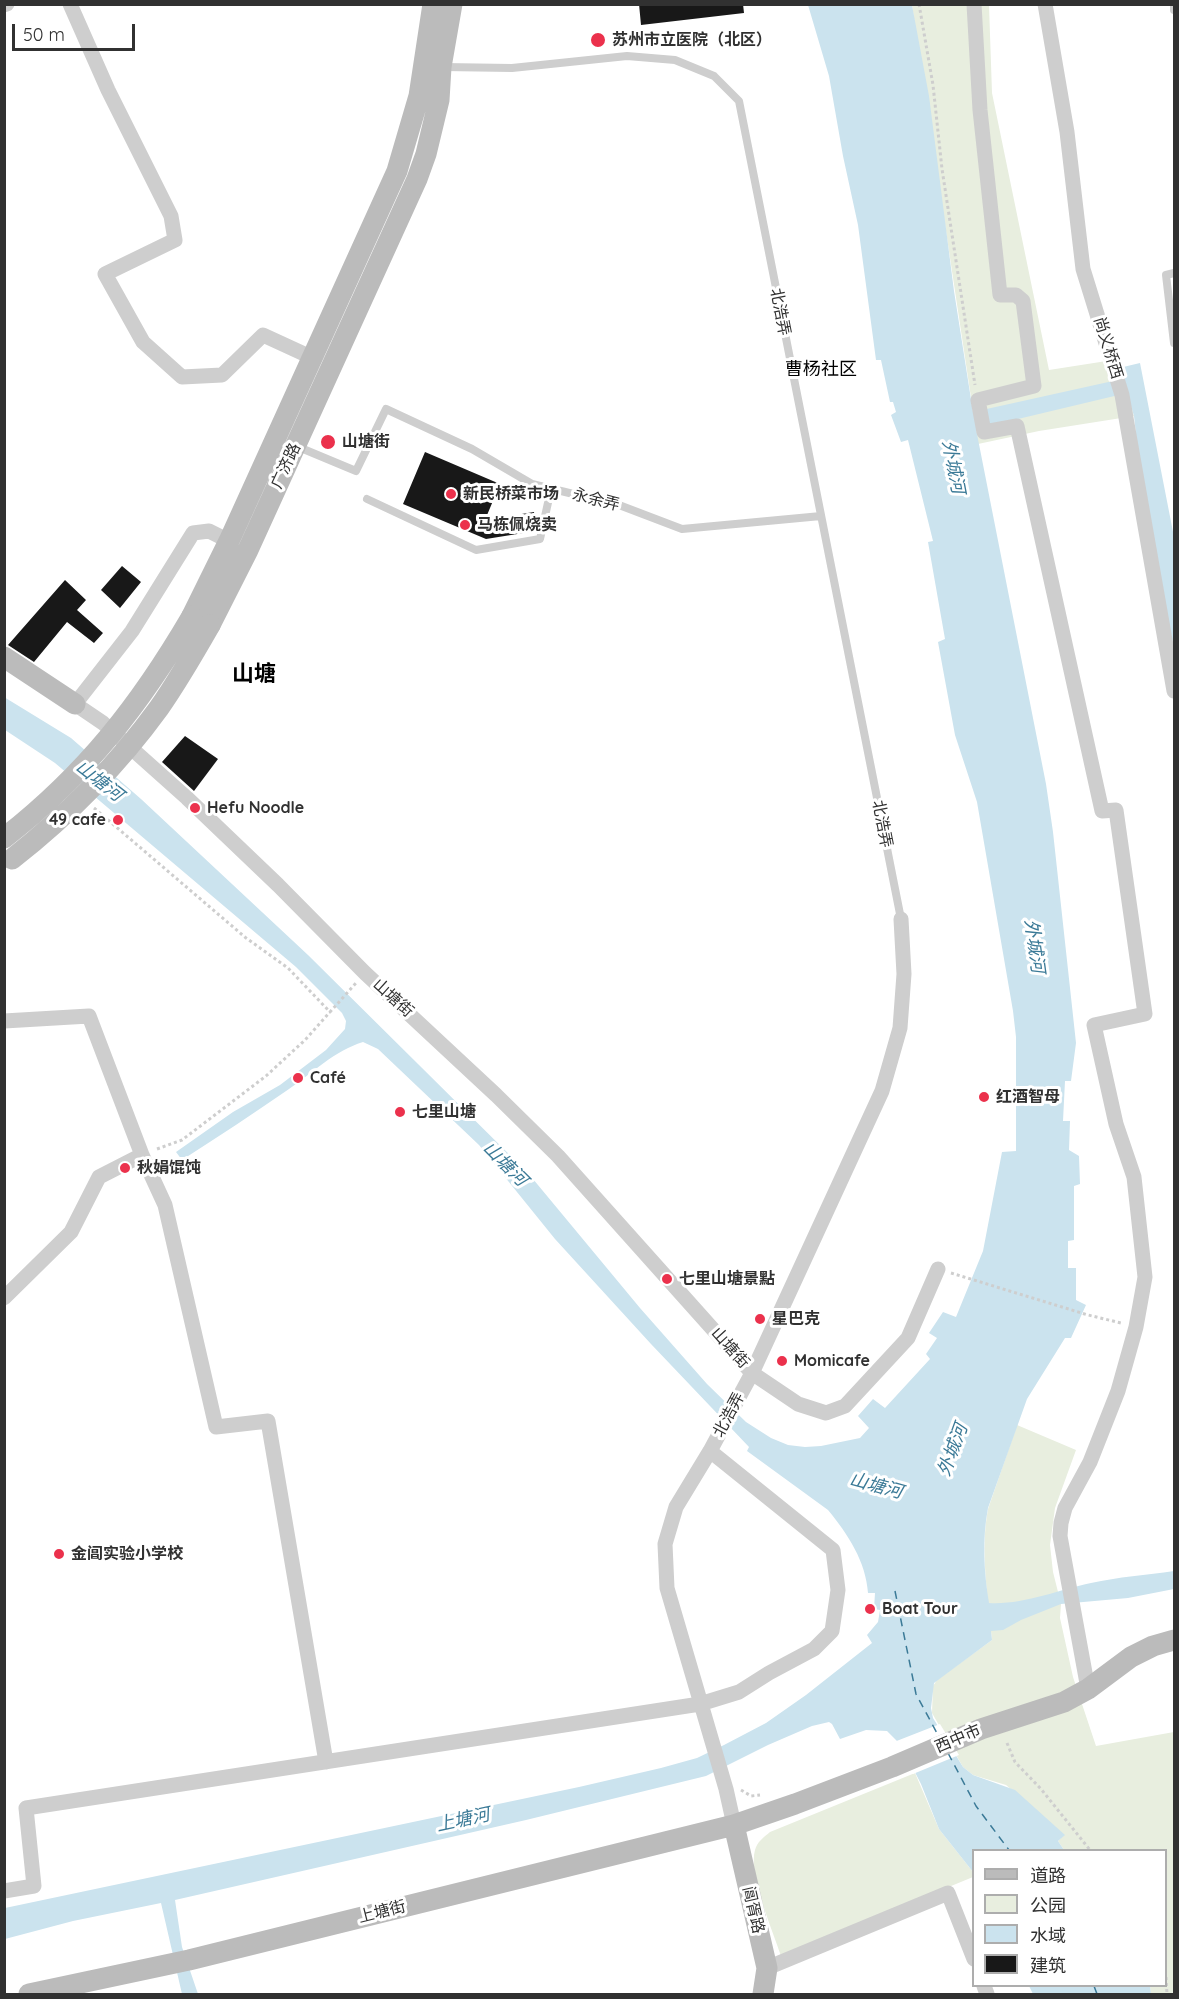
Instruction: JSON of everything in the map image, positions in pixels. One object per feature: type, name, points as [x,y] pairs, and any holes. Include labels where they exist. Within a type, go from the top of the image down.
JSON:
[{"type":"main road","name":"广济路","points":[[4,838],[61,790],[104,744],[201,620],[248,550],[417,179],[426,154],[440,100],[433,66],[433,4]]},
{"type":"main road","name":"广济路","points":[[8,862],[63,818],[113,766],[172,689],[201,620],[229,541],[397,171],[452,4]]},
{"type":"main road","name":"山塘街","points":[[4,657],[75,704]]},
{"type":"main road","name":"西中市","points":[[734,1825],[892,1767],[981,1729],[1064,1702],[1088,1689],[1131,1657],[1174,1640]]},
{"type":"main road","name":"上塘街","points":[[29,1995],[58,1992],[734,1825]]},
{"type":"main road","name":"阊胥路","points":[[734,1825],[767,1968],[763,1995]]},
{"type":"street","points":[[70,4],[108,90],[171,216],[175,240],[105,274],[143,342],[182,377],[222,375],[264,335],[313,358]]},
{"type":"street","points":[[974,4],[980,110],[1000,295],[1016,295],[1023,301],[1034,386],[978,400],[984,432],[1017,426],[1102,811],[1116,810],[1145,1014],[1094,1025],[1116,1124],[1134,1177],[1145,1277],[1136,1327],[1118,1390],[1090,1462],[1065,1508],[1061,1522],[1060,1536],[1088,1689]]},
{"type":"street","name":"尚义桥西","points":[[1045,4],[1067,132],[1083,269],[1122,395],[1174,691]]},
{"type":"street","points":[[75,704],[132,632],[193,533],[209,531],[229,541]]},
{"type":"street","name":"山塘街","points":[[75,704],[103,723],[187,798],[365,973],[558,1156],[752,1373],[798,1404],[826,1413],[845,1406],[908,1338],[938,1269]]},
{"type":"street","name":"北浩弄","points":[[734,1825],[726,1788],[667,1588],[665,1544],[676,1507],[710,1451],[752,1373],[882,1091],[900,1028],[904,974],[901,919]]},
{"type":"street","points":[[4,1021],[88,1016],[142,1155],[165,1205],[216,1427],[268,1421],[326,1762]]},
{"type":"street","points":[[4,1298],[71,1232],[99,1176],[142,1155]]},
{"type":"street","points":[[4,1891],[34,1886],[26,1808],[700,1704],[739,1692],[814,1649],[832,1631],[838,1590],[833,1550],[710,1451]]},
{"type":"street","points":[[767,1968],[948,1893],[972,1954]]},
{"type":"lane","points":[[1174,4],[1174,10]]},
{"type":"lane","name":"北浩弄","points":[[433,66],[512,68],[627,56],[675,60],[714,76],[739,101],[901,919]]},
{"type":"lane","points":[[1174,273],[1166,275],[1174,343]]},
{"type":"lane","name":"永余弄","points":[[296,446],[356,471],[386,409],[472,449],[532,484],[619,505],[682,529],[821,516]]},
{"type":"lane","points":[[367,499],[476,550],[540,539],[551,489]]},
{"type":"path","points":[[919,4],[978,400]]},
{"type":"path","points":[[94,808],[246,938],[288,968],[330,1012]]},
{"type":"path","points":[[142,1155],[182,1140],[257,1083],[305,1040],[348,992]]},
{"type":"path","points":[[957,1275],[1088,1316],[1136,1327]]},
{"type":"path","points":[[1007,1743],[1015,1762],[1041,1789],[1088,1849]]},
{"type":"green space","points":[[912,5],[989,5],[992,93],[1049,370],[1113,360],[1119,368],[1134,416],[1039,431],[978,444]]},
{"type":"green space","points":[[1017,1425],[1076,1450],[1055,1508],[1050,1545],[1053,1572],[1061,1604],[1060,1618],[1073,1677],[1096,1746],[1174,1732],[1174,1994],[1151,1994],[1150,1987],[1167,1987],[1167,1849],[1063,1849],[1058,1841],[1064,1835],[1006,1785],[973,1775],[963,1767],[932,1713],[933,1686],[937,1680],[992,1640],[986,1574],[985,1541],[988,1509]]},
{"type":"green space","points":[[915,1773],[939,1829],[972,1871],[972,1877],[781,1956],[762,1903],[755,1873],[755,1850],[759,1842],[770,1832]]},
{"type":"water","points":[[808,5],[912,5],[929,96],[954,291],[973,412],[1122,379],[1119,368],[1140,363],[1174,537],[1174,649],[1141,480],[1134,416],[1127,393],[976,429],[1046,784],[1053,832],[1076,1043],[1071,1081],[1065,1081],[1063,1121],[1070,1121],[1069,1150],[1079,1156],[1080,1184],[1074,1186],[1074,1240],[1068,1241],[1068,1268],[1076,1268],[1076,1300],[1086,1305],[1071,1338],[1065,1338],[1027,1399],[988,1508],[984,1556],[989,1603],[1015,1602],[1101,1581],[1174,1571],[1174,1589],[1128,1598],[1061,1604],[1003,1630],[991,1631],[992,1640],[934,1683],[931,1708],[933,1718],[963,1767],[973,1775],[1015,1790],[1065,1835],[1058,1841],[1063,1849],[972,1849],[972,1871],[939,1829],[921,1784],[901,1745],[887,1731],[866,1730],[840,1739],[829,1722],[812,1726],[768,1745],[706,1776],[526,1820],[175,1900],[182,1947],[198,1994],[182,1994],[161,1903],[73,1921],[5,1939],[5,1908],[579,1787],[697,1758],[766,1723],[872,1643],[867,1635],[878,1622],[880,1610],[874,1609],[875,1593],[868,1593],[860,1559],[828,1510],[747,1451],[749,1447],[555,1239],[479,1145],[378,1049],[363,1042],[343,1051],[182,1160],[176,1152],[233,1112],[280,1085],[326,1050],[345,1029],[346,1021],[342,1013],[296,967],[55,763],[5,730],[4,697],[71,738],[141,799],[308,955],[528,1173],[640,1308],[707,1384],[746,1422],[771,1438],[788,1445],[821,1446],[860,1438],[869,1428],[858,1416],[873,1399],[885,1408],[930,1359],[926,1354],[937,1338],[929,1333],[943,1312],[956,1317],[983,1251],[1002,1152],[1016,1151],[1016,1037],[977,802],[955,735],[938,642],[945,639],[928,542],[933,541],[908,440],[901,442],[891,415],[896,412],[893,402],[890,402],[881,360],[876,360],[858,225],[829,76]]},
{"type":"water","points":[[1030,1987],[1150,1987],[1151,1994],[1033,1994]]},
{"type":"pier","points":[[940,1724],[959,1755],[913,1774],[894,1742]]},
{"type":"building","points":[[639,4],[743,4],[744,13],[641,25]]},
{"type":"building","name":"新民桥菜市场","points":[[425,452],[500,484],[485,520],[534,512],[536,531],[486,539],[403,504]]},
{"type":"building","points":[[122,566],[141,582],[120,608],[101,590]]},
{"type":"building","points":[[65,580],[86,600],[77,610],[103,633],[94,643],[67,622],[34,662],[8,645]]},
{"type":"building","points":[[185,736],[218,759],[194,791],[162,762]]},
{"type":"ferry route","points":[[895,1591],[916,1694],[938,1735]]},
{"type":"ferry route","points":[[948,1753],[976,1806],[1008,1849]]},
{"type":"ferry route","points":[[1094,1987],[1097,1994]]},
{"type":"place","name":"苏州市立医院（北区）","points":[[598,40]]},
{"type":"place","name":"山塘街","points":[[328,442]]},
{"type":"place","name":"新民桥菜市场","points":[[451,494]]},
{"type":"place","name":"马栋佩烧卖","points":[[465,525]]},
{"type":"place","name":"Hefu Noodle","points":[[195,808]]},
{"type":"place","name":"49 cafe","points":[[118,820]]},
{"type":"place","name":"Café","points":[[298,1078]]},
{"type":"place","name":"红酒智母","points":[[984,1097]]},
{"type":"place","name":"七里山塘","points":[[400,1112]]},
{"type":"place","name":"秋娟馄饨","points":[[125,1168]]},
{"type":"place","name":"七里山塘景點","points":[[667,1279]]},
{"type":"place","name":"星巴克","points":[[760,1319]]},
{"type":"place","name":"Momicafe","points":[[782,1361]]},
{"type":"place","name":"金阊实验小学校","points":[[59,1554]]},
{"type":"place","name":"Boat Tour","points":[[870,1609]]},
{"type":"district","name":"曹杨社区","points":[[821,370]]},
{"type":"district","name":"山塘","points":[[254,674]]},
{"type":"water label","name":"外城河","points":[[953,467]]},
{"type":"water label","name":"山塘河","points":[[99,781]]},
{"type":"water label","name":"外城河","points":[[1034,946]]},
{"type":"water label","name":"山塘河","points":[[505,1164]]},
{"type":"water label","name":"外城河","points":[[953,1450]]},
{"type":"water label","name":"山塘河","points":[[876,1486]]},
{"type":"water label","name":"上塘河","points":[[463,1820]]}]
